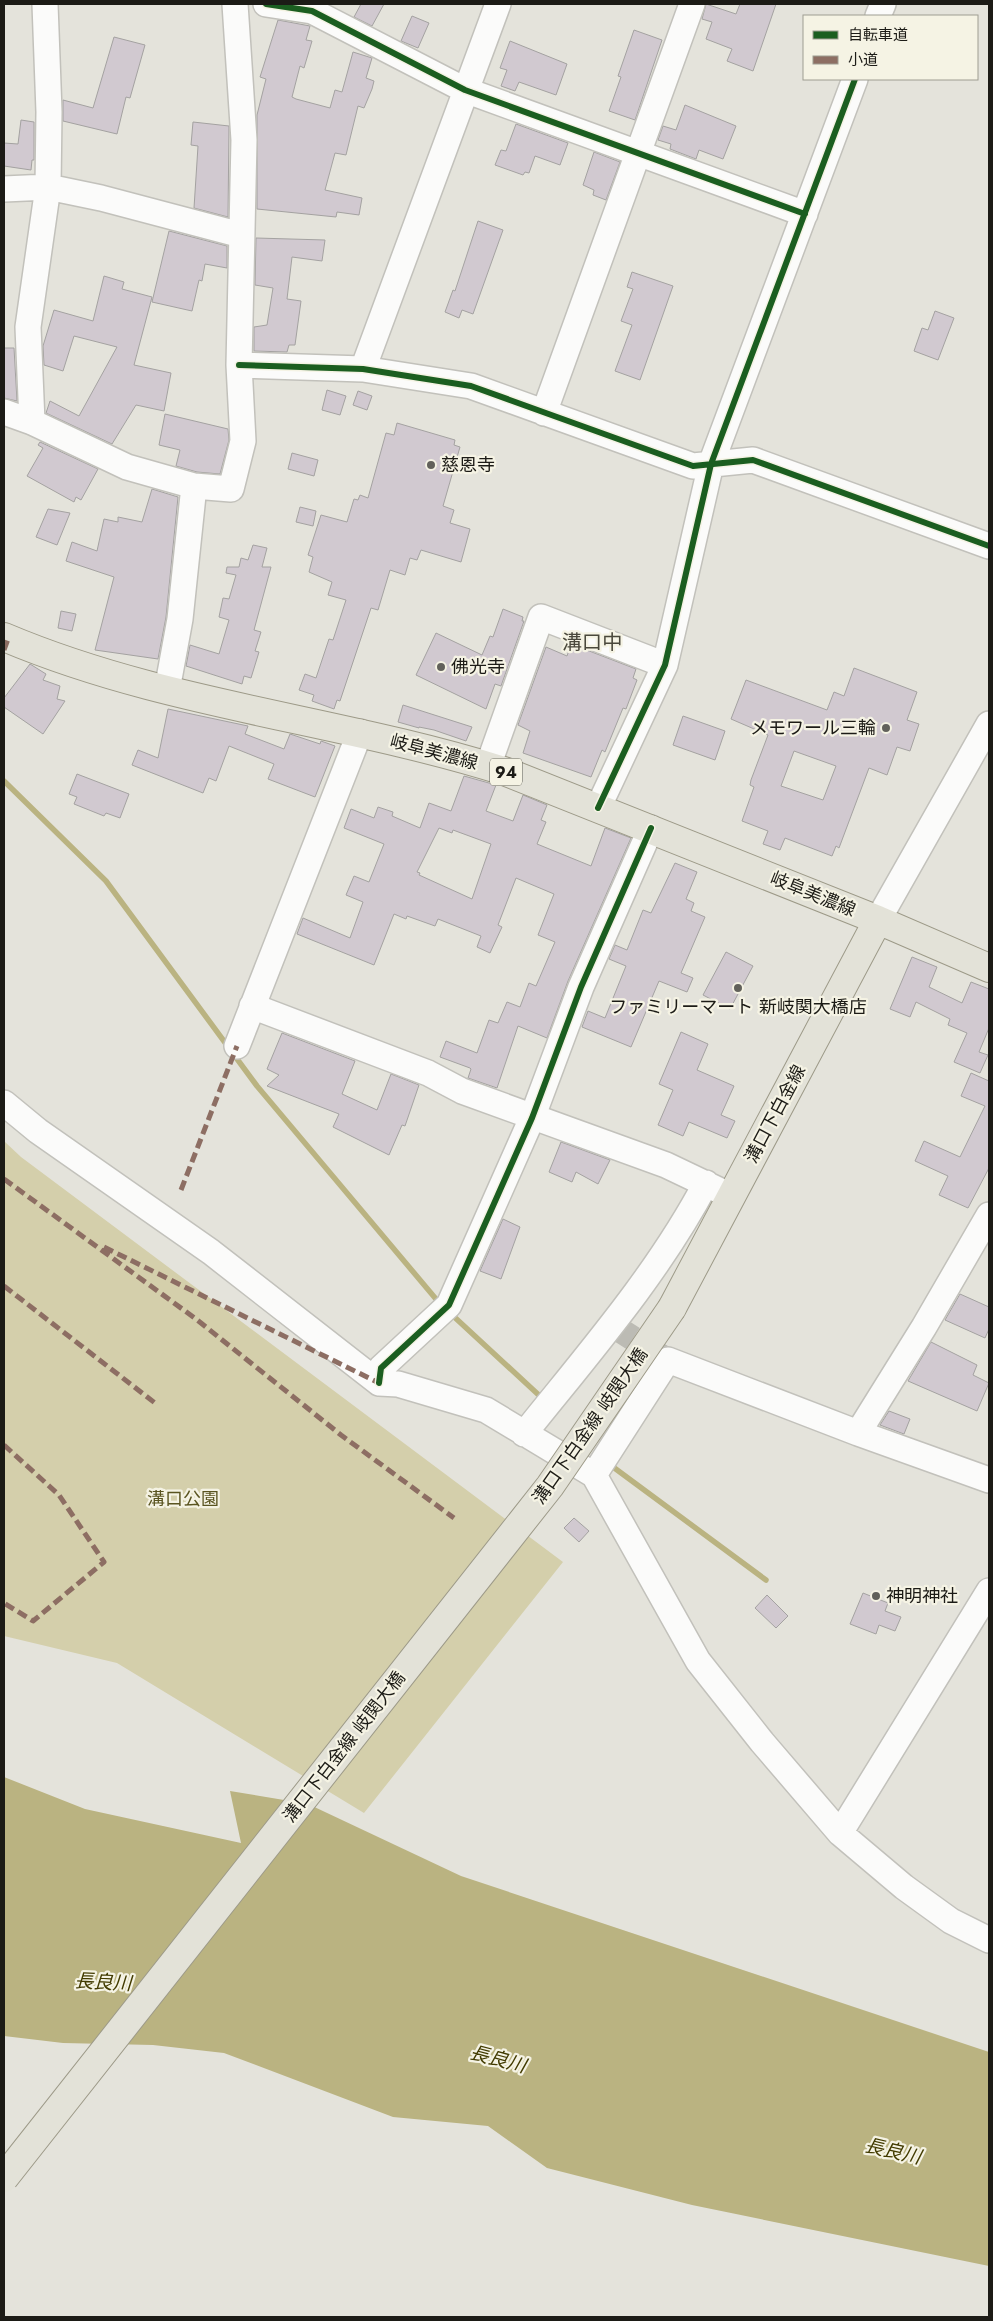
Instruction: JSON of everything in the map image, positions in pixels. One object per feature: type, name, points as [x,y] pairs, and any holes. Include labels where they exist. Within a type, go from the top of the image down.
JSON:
[{"type":"main road","name":"岐阜美濃線","points":[[4,637],[81,667],[167,690],[360,732],[488,766],[651,828],[878,920],[989,968]]},
{"type":"main road","name":"溝口下白金線","points":[[672,1308],[878,920]]},
{"type":"main road","name":"溝口下白金線 岐関大橋","points":[[4,2178],[550,1486],[672,1308]]},
{"type":"street","points":[[32,422],[28,327],[48,187],[49,112],[46,4]]},
{"type":"street","points":[[4,412],[32,422],[127,466],[184,481],[194,486],[231,489],[243,441],[239,365],[244,140],[235,4]]},
{"type":"street","points":[[266,4],[312,11],[465,90],[804,214]]},
{"type":"street","points":[[363,369],[498,4]]},
{"type":"street","points":[[544,413],[692,4]]},
{"type":"street","points":[[598,808],[665,665],[711,464],[855,80]]},
{"type":"street","points":[[4,189],[48,187],[101,198],[242,235]]},
{"type":"street","points":[[239,365],[363,369],[471,386],[693,466],[753,460],[989,546]]},
{"type":"street","points":[[167,690],[180,619],[194,486]]},
{"type":"street","points":[[488,766],[541,617],[665,665]]},
{"type":"street","points":[[878,920],[989,724]]},
{"type":"street","points":[[237,1046],[360,732]]},
{"type":"street","points":[[379,1383],[381,1368],[445,1309],[532,1118],[581,987],[651,828]]},
{"type":"street","points":[[252,1006],[428,1073],[462,1091],[532,1118],[666,1165],[731,1196]]},
{"type":"street","points":[[4,1103],[38,1131],[211,1252],[379,1383],[398,1384],[486,1410],[594,1475],[698,1661],[726,1699],[840,1832],[951,1921],[989,1940]]},
{"type":"street","points":[[524,1434],[612,1325],[688,1217],[706,1183]]},
{"type":"street","points":[[858,1433],[924,1327],[989,1215]]},
{"type":"street","points":[[594,1475],[668,1360],[858,1433],[989,1480]]},
{"type":"street","points":[[840,1832],[989,1591]]},
{"type":"green space","name":"溝口公園","points":[[4,1141],[21,1157],[563,1562],[364,1813],[117,1663],[4,1636]]},
{"type":"water","name":"長良川","points":[[4,1777],[85,1809],[241,1843],[230,1791],[308,1804],[461,1876],[989,2052],[989,2266],[692,2205],[547,2168],[488,2126],[393,2117],[224,2053],[153,2045],[63,2043],[4,2036]]},
{"type":"building","points":[[361,4],[384,4],[372,26],[354,17]]},
{"type":"building","points":[[706,4],[736,14],[740,4],[776,4],[753,71],[727,61],[732,49],[706,39],[712,22],[702,19]]},
{"type":"building","points":[[412,16],[429,23],[418,48],[401,41]]},
{"type":"building","points":[[278,20],[310,26],[306,40],[312,41],[304,68],[300,66],[292,97],[296,99],[330,108],[335,90],[342,92],[353,52],[372,58],[366,78],[374,81],[372,89],[364,108],[358,106],[346,155],[335,153],[325,190],[362,198],[359,215],[337,212],[336,217],[257,209],[257,115],[266,79],[260,77]]},
{"type":"building","points":[[634,30],[662,40],[635,120],[609,111],[621,77],[618,76]]},
{"type":"building","points":[[114,37],[145,45],[130,98],[126,97],[117,134],[63,121],[63,100],[93,108]]},
{"type":"building","points":[[510,41],[567,64],[556,95],[519,82],[515,91],[501,86],[507,70],[500,68]]},
{"type":"building","points":[[685,105],[736,126],[723,159],[699,150],[696,159],[670,149],[671,144],[658,140],[663,126],[676,130]]},
{"type":"building","points":[[21,120],[34,122],[34,160],[32,160],[31,170],[4,166],[4,143],[18,144]]},
{"type":"building","points":[[193,122],[229,126],[228,217],[194,208],[198,146],[191,145]]},
{"type":"building","points":[[516,124],[568,143],[560,165],[535,156],[529,173],[525,172],[523,175],[495,165],[501,150],[506,151]]},
{"type":"building","points":[[594,152],[620,162],[606,200],[593,195],[594,190],[583,185]]},
{"type":"building","points":[[478,221],[503,230],[473,314],[462,310],[459,318],[445,312],[453,290],[455,291]]},
{"type":"building","points":[[169,231],[227,246],[227,268],[205,264],[202,281],[199,280],[192,311],[152,302]]},
{"type":"building","points":[[256,238],[325,240],[322,261],[292,257],[287,299],[301,301],[295,345],[289,345],[287,352],[254,351],[254,327],[267,325],[273,288],[255,285]]},
{"type":"building","points":[[632,272],[673,286],[640,380],[615,371],[632,325],[621,321],[633,289],[627,287]]},
{"type":"building","points":[[104,276],[124,282],[122,289],[152,297],[134,365],[171,373],[164,411],[136,405],[112,444],[46,413],[50,401],[79,416],[117,347],[74,336],[63,371],[44,365],[43,346],[54,310],[93,321]]},
{"type":"building","points":[[935,311],[954,318],[938,360],[914,351],[922,328],[928,330]]},
{"type":"building","points":[[4,348],[14,348],[17,401],[4,398]]},
{"type":"building","points":[[327,390],[346,396],[340,415],[322,410]]},
{"type":"building","points":[[358,391],[372,396],[367,410],[353,405]]},
{"type":"building","points":[[165,414],[228,429],[229,440],[220,474],[197,472],[176,466],[180,450],[159,445]]},
{"type":"building","points":[[397,423],[455,440],[454,445],[460,447],[443,506],[454,510],[450,523],[470,529],[461,562],[421,550],[417,560],[410,558],[405,575],[390,570],[378,610],[371,608],[340,701],[337,700],[334,709],[312,701],[314,695],[299,690],[305,674],[316,678],[329,639],[333,640],[346,600],[328,595],[332,582],[309,572],[313,557],[308,555],[321,515],[347,522],[354,499],[358,500],[360,495],[368,498],[386,433],[394,435]]},
{"type":"building","points":[[40,442],[98,469],[81,500],[76,497],[74,502],[27,476],[43,448],[38,445]]},
{"type":"building","points":[[292,453],[318,460],[314,476],[288,469]]},
{"type":"building","points":[[152,489],[178,497],[166,617],[158,659],[95,650],[114,577],[66,561],[72,542],[97,551],[104,519],[118,522],[118,517],[142,522]]},
{"type":"building","points":[[300,507],[316,511],[313,526],[296,522]]},
{"type":"building","points":[[48,509],[70,513],[57,545],[36,537]]},
{"type":"building","points":[[253,545],[267,548],[262,567],[271,567],[254,630],[261,632],[255,651],[259,652],[251,678],[244,676],[242,684],[186,666],[190,645],[219,654],[229,620],[219,617],[223,598],[229,599],[236,575],[226,573],[227,567],[239,567],[241,558],[248,560]]},
{"type":"building","points":[[503,609],[523,617],[522,621],[524,621],[501,686],[495,684],[486,709],[416,675],[436,633],[482,655],[490,636],[493,637]]},
{"type":"building","points":[[61,611],[76,614],[72,631],[58,628]]},
{"type":"building","points":[[571,644],[636,669],[633,678],[637,680],[626,709],[623,708],[605,752],[602,750],[591,777],[523,753],[530,731],[518,725],[546,647],[567,656]]},
{"type":"building","points":[[30,664],[46,674],[43,680],[60,686],[57,699],[65,701],[43,734],[4,707],[4,698]]},
{"type":"building","points":[[854,668],[917,692],[907,720],[919,724],[910,751],[897,747],[887,775],[869,768],[839,848],[836,846],[832,856],[785,838],[780,850],[763,844],[768,831],[742,821],[754,787],[750,785],[751,780],[768,735],[731,719],[746,680],[827,710],[834,692],[844,696]],"holes":[[[794,751],[836,766],[823,800],[781,786]]]},
{"type":"building","points":[[403,705],[472,727],[466,741],[434,730],[398,722]]},
{"type":"building","points":[[168,709],[248,726],[245,734],[284,749],[290,734],[320,744],[321,741],[335,746],[315,797],[268,779],[274,764],[229,746],[216,781],[209,778],[203,793],[132,765],[138,750],[158,758]]},
{"type":"building","points":[[683,716],[725,731],[715,760],[673,745]]},
{"type":"building","points":[[77,774],[129,794],[120,818],[106,813],[104,816],[74,804],[77,797],[69,794]]},
{"type":"building","points":[[464,776],[496,785],[486,811],[513,821],[523,795],[547,805],[541,820],[546,822],[537,844],[591,866],[605,828],[631,838],[568,981],[547,1038],[518,1026],[497,1088],[468,1078],[470,1068],[440,1057],[446,1041],[477,1053],[489,1020],[498,1023],[507,1002],[520,1007],[529,983],[536,986],[555,942],[538,935],[554,894],[516,878],[498,925],[502,927],[490,953],[477,947],[481,936],[438,919],[435,926],[407,916],[406,919],[394,914],[374,965],[297,934],[303,918],[350,938],[363,902],[346,895],[354,876],[369,882],[384,844],[344,828],[351,809],[374,818],[378,807],[393,812],[392,816],[420,828],[429,803],[451,811]],"holes":[[[439,828],[452,833],[453,830],[491,844],[472,899],[419,875],[420,873],[417,872]]]},
{"type":"building","points":[[675,863],[697,872],[686,899],[694,903],[691,911],[705,917],[681,973],[693,978],[687,992],[659,981],[631,1047],[582,1027],[588,1011],[605,1018],[626,966],[609,959],[615,945],[627,950],[643,910],[651,913]]},
{"type":"building","points":[[726,952],[753,966],[730,1009],[703,995]]},
{"type":"building","points":[[912,957],[937,967],[929,987],[962,1003],[971,982],[989,989],[989,1028],[979,1052],[988,1055],[980,1073],[954,1062],[967,1033],[948,1025],[950,1019],[916,1002],[910,1017],[890,1009]]},
{"type":"building","points":[[681,1032],[708,1044],[697,1070],[734,1086],[721,1115],[735,1121],[727,1138],[689,1122],[683,1136],[658,1125],[673,1090],[659,1084]]},
{"type":"building","points":[[282,1033],[355,1061],[342,1094],[377,1110],[391,1074],[419,1085],[405,1126],[402,1125],[389,1155],[333,1127],[339,1114],[267,1086],[279,1075],[267,1069]]},
{"type":"building","points":[[971,1073],[989,1081],[989,1168],[968,1208],[939,1195],[948,1176],[915,1161],[924,1141],[960,1157],[985,1106],[961,1096]]},
{"type":"building","points":[[561,1142],[610,1160],[598,1184],[576,1172],[572,1182],[549,1172]]},
{"type":"building","points":[[503,1219],[520,1227],[501,1279],[480,1271]]},
{"type":"building","points":[[960,1294],[989,1307],[989,1329],[985,1338],[945,1320]]},
{"type":"building","points":[[931,1342],[977,1365],[973,1375],[989,1383],[977,1411],[908,1381]]},
{"type":"building","points":[[889,1411],[910,1419],[904,1434],[880,1425]]},
{"type":"building","points":[[574,1518],[589,1531],[579,1542],[564,1528]]},
{"type":"building","points":[[863,1593],[888,1603],[885,1611],[901,1617],[895,1631],[879,1625],[876,1634],[850,1624]]},
{"type":"building","points":[[767,1595],[788,1616],[776,1628],[755,1608]]},
{"type":"waterway","points":[[4,781],[106,881],[257,1086],[441,1305]]},
{"type":"waterway","points":[[450,1313],[542,1398]]},
{"type":"waterway","points":[[609,1464],[766,1580]]},
{"type":"tunnel","points":[[612,1325],[662,1357]]},
{"type":"marked path","points":[[4,650],[8,639]]},
{"type":"marked path","points":[[181,1190],[237,1046]]},
{"type":"marked path","points":[[4,1179],[196,1319],[341,1435],[454,1518]]},
{"type":"marked path","points":[[104,1247],[379,1383]]},
{"type":"marked path","points":[[4,1286],[155,1403]]},
{"type":"marked path","points":[[4,1445],[59,1495],[104,1562],[33,1621],[4,1603]]},
{"type":"cycle path","points":[[266,4],[312,11],[465,90],[805,214]]},
{"type":"cycle path","points":[[598,808],[665,665],[711,464],[855,80]]},
{"type":"cycle path","points":[[239,365],[363,369],[471,386],[693,466],[753,460],[989,546]]},
{"type":"cycle path","points":[[379,1383],[381,1368],[449,1305],[532,1118],[581,987],[651,828]]},
{"type":"place","name":"慈恩寺","points":[[431,465]]},
{"type":"place","name":"佛光寺","points":[[441,667]]},
{"type":"place","name":"メモワール三輪","points":[[886,728]]},
{"type":"place","name":"ファミリーマート 新岐関大橋店","points":[[738,988]]},
{"type":"place","name":"神明神社","points":[[876,1596]]},
{"type":"district","name":"溝口中","points":[[592,642]]}]
